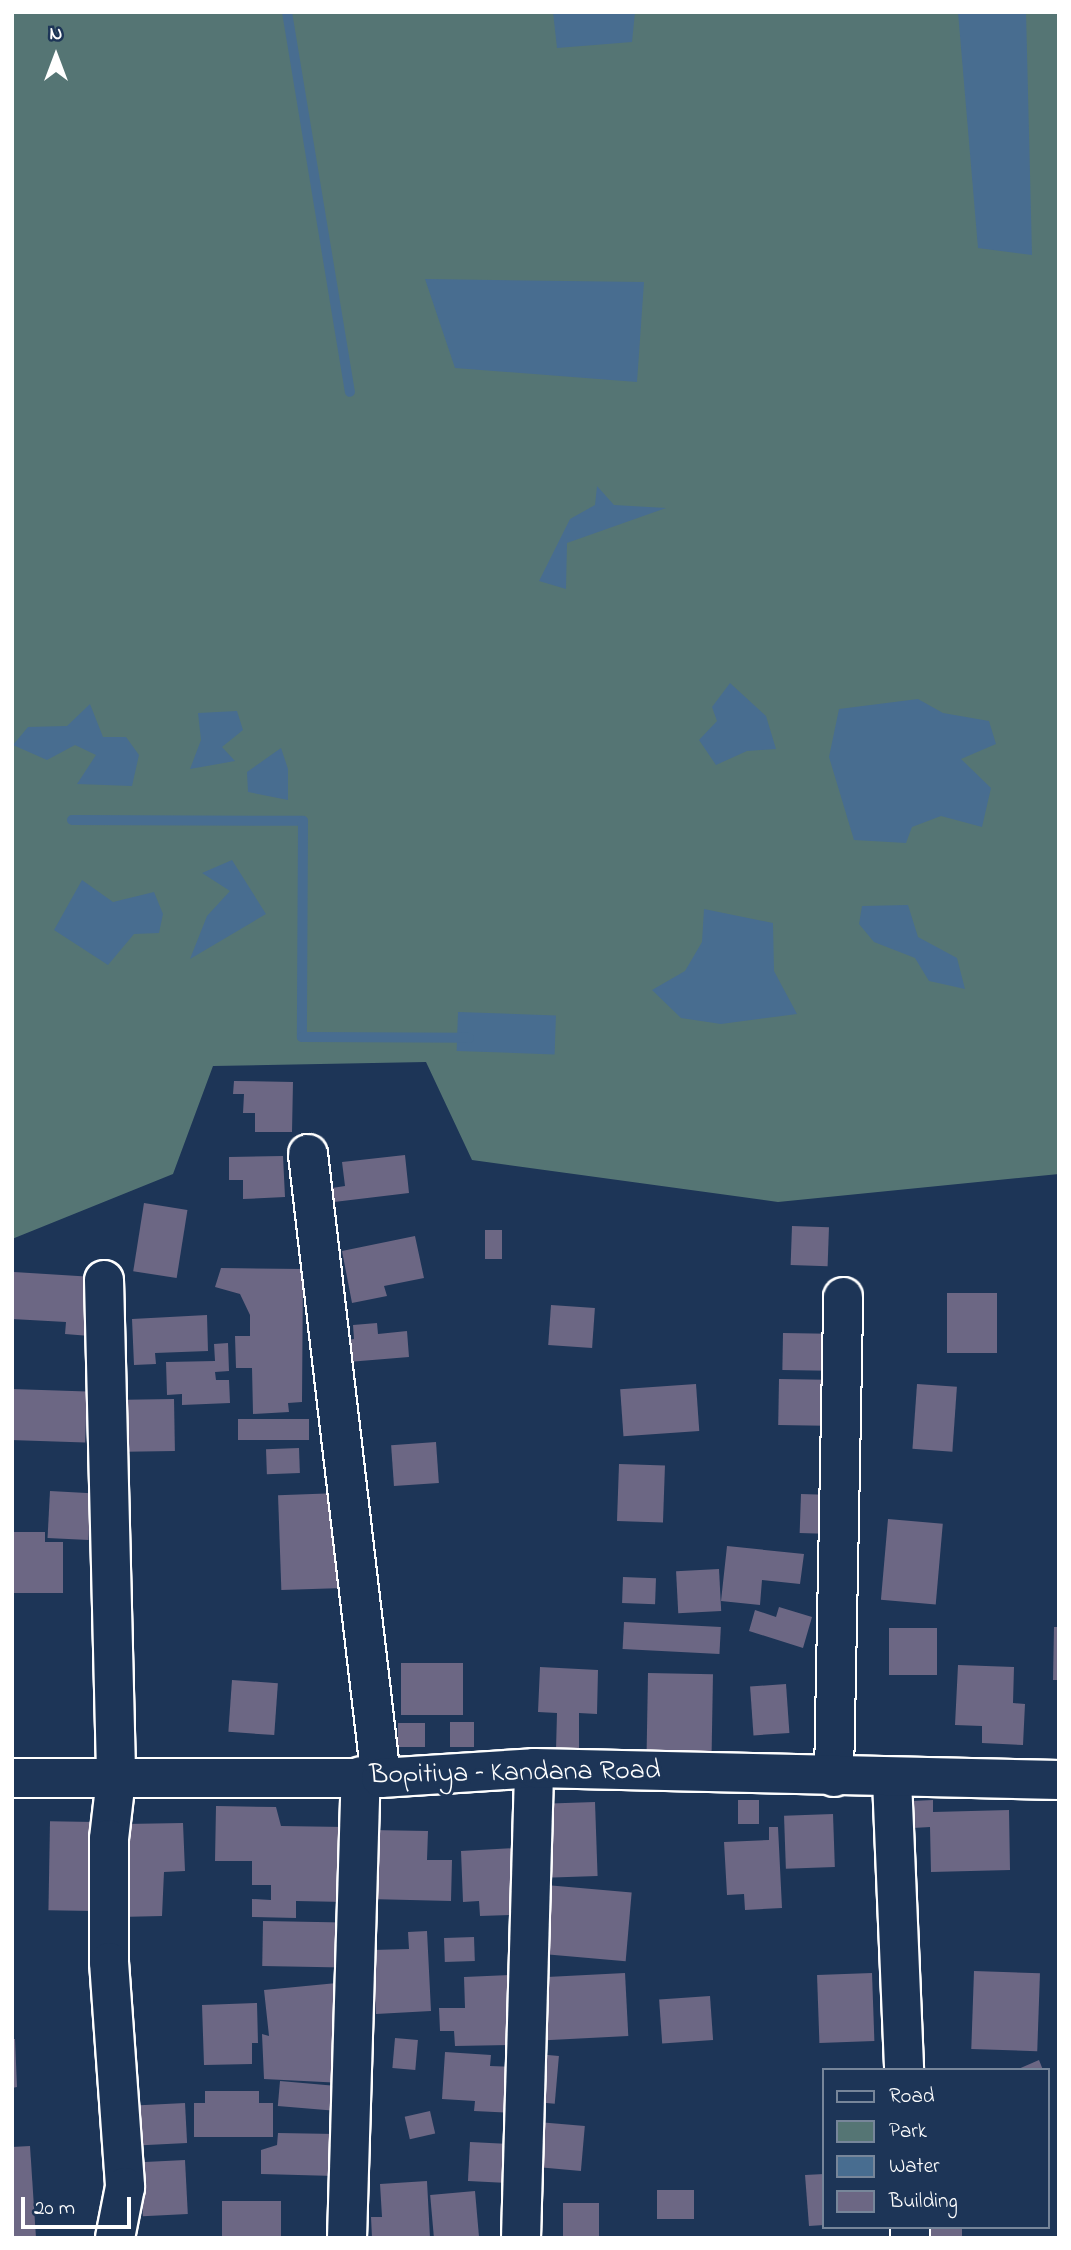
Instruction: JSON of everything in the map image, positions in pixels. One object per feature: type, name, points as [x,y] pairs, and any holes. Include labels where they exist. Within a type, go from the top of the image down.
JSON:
[{"type":"street","points":[[308,1154],[371,1777],[347,2238]]},
{"type":"street","points":[[104,1280],[116,1779],[109,1839],[109,1962],[125,2187],[116,2238]]},
{"type":"street","points":[[834,1777],[843,1297]]},
{"type":"street","points":[[522,2238],[534,1768]]},
{"type":"street","name":"Bopitiya – Kandana Road","points":[[12,1778],[371,1777],[534,1768],[891,1780],[1059,1780]]},
{"type":"street","points":[[891,1780],[904,2068]]},
{"type":"green space","points":[[12,12],[1059,12],[1059,1174],[778,1202],[472,1160],[426,1062],[213,1066],[173,1174],[12,1239]]},
{"type":"water","points":[[553,12],[635,12],[632,42],[557,48]]},
{"type":"water","points":[[958,12],[1026,12],[1032,255],[978,248]]},
{"type":"water","points":[[425,279],[644,282],[637,382],[455,368]]},
{"type":"water","points":[[597,486],[614,505],[666,508],[567,543],[566,589],[539,581],[570,519],[595,505]]},
{"type":"water","points":[[730,683],[766,716],[776,749],[747,751],[716,765],[699,740],[717,721],[712,707]]},
{"type":"water","points":[[918,699],[943,713],[989,721],[996,744],[961,759],[991,788],[982,827],[941,816],[912,827],[906,843],[854,840],[829,757],[839,709]]},
{"type":"water","points":[[90,704],[103,737],[126,737],[139,755],[132,786],[77,784],[96,755],[75,745],[47,760],[13,745],[28,727],[67,726]]},
{"type":"water","points":[[237,711],[243,730],[222,747],[235,761],[190,769],[201,740],[198,713]]},
{"type":"water","points":[[281,748],[288,769],[288,800],[248,792],[247,772]]},
{"type":"water","points":[[232,860],[266,914],[190,959],[207,916],[230,891],[202,873]]},
{"type":"water","points":[[82,880],[113,902],[154,892],[163,914],[159,933],[134,934],[108,965],[54,930]]},
{"type":"water","points":[[908,905],[918,937],[957,958],[965,989],[929,981],[915,958],[874,942],[859,924],[862,906]]},
{"type":"water","points":[[704,909],[773,923],[774,971],[797,1014],[721,1024],[681,1018],[652,990],[685,971],[702,942]]},
{"type":"water","points":[[458,1012],[556,1015],[555,1054],[457,1051]]},
{"type":"building","points":[[234,1081],[293,1082],[292,1132],[255,1132],[255,1113],[243,1113],[244,1094],[233,1094]]},
{"type":"building","points":[[405,1155],[409,1193],[334,1202],[332,1188],[345,1186],[342,1162]]},
{"type":"building","points":[[283,1156],[285,1197],[243,1199],[243,1180],[229,1180],[229,1157]]},
{"type":"building","points":[[144,1203],[187,1210],[177,1278],[133,1271]]},
{"type":"building","points":[[792,1226],[829,1227],[828,1266],[791,1265]]},
{"type":"building","points":[[485,1230],[502,1230],[502,1259],[485,1259]]},
{"type":"building","points":[[415,1236],[424,1278],[384,1286],[387,1296],[352,1303],[342,1251]]},
{"type":"building","points":[[221,1268],[303,1269],[302,1402],[288,1403],[289,1412],[253,1414],[252,1368],[236,1368],[235,1336],[250,1336],[250,1315],[240,1294],[215,1287]]},
{"type":"building","points":[[14,1272],[94,1277],[90,1336],[65,1334],[66,1322],[12,1319]]},
{"type":"building","points":[[947,1293],[997,1293],[997,1353],[947,1353]]},
{"type":"building","points":[[551,1305],[595,1308],[592,1348],[548,1345]]},
{"type":"building","points":[[207,1315],[208,1351],[155,1353],[156,1364],[134,1365],[132,1319]]},
{"type":"building","points":[[377,1323],[378,1334],[407,1331],[409,1357],[348,1362],[346,1340],[354,1339],[353,1325]]},
{"type":"building","points":[[783,1333],[829,1334],[828,1371],[782,1370]]},
{"type":"building","points":[[228,1343],[229,1371],[215,1372],[216,1380],[229,1380],[230,1403],[182,1405],[182,1394],[167,1395],[166,1362],[215,1361],[214,1344]]},
{"type":"building","points":[[779,1379],[825,1380],[824,1426],[778,1425]]},
{"type":"building","points":[[696,1384],[699,1431],[623,1436],[620,1389]]},
{"type":"building","points":[[917,1384],[957,1387],[952,1452],[912,1449]]},
{"type":"building","points":[[12,1389],[87,1392],[85,1443],[12,1440]]},
{"type":"building","points":[[174,1399],[175,1451],[126,1452],[125,1400]]},
{"type":"building","points":[[238,1419],[309,1419],[309,1440],[238,1440]]},
{"type":"building","points":[[436,1442],[439,1483],[394,1486],[391,1445]]},
{"type":"building","points":[[299,1448],[300,1473],[267,1474],[266,1449]]},
{"type":"building","points":[[619,1464],[665,1466],[663,1523],[617,1521]]},
{"type":"building","points":[[50,1491],[91,1493],[88,1540],[48,1538]]},
{"type":"building","points":[[340,1493],[343,1588],[281,1590],[278,1495]]},
{"type":"building","points":[[801,1494],[833,1495],[832,1534],[800,1533]]},
{"type":"building","points":[[888,1519],[943,1524],[936,1604],[881,1600]]},
{"type":"building","points":[[12,1532],[45,1532],[45,1542],[63,1542],[63,1593],[12,1593]]},
{"type":"building","points":[[727,1546],[804,1554],[800,1584],[762,1580],[760,1605],[721,1601]]},
{"type":"building","points":[[719,1569],[721,1611],[678,1613],[676,1571]]},
{"type":"building","points":[[623,1577],[656,1578],[655,1604],[622,1603]]},
{"type":"building","points":[[779,1607],[812,1617],[803,1648],[749,1631],[755,1610],[776,1617]]},
{"type":"building","points":[[624,1622],[721,1627],[719,1654],[623,1649]]},
{"type":"building","points":[[1054,1627],[1059,1627],[1059,1680],[1053,1680]]},
{"type":"building","points":[[889,1628],[937,1628],[937,1675],[889,1675]]},
{"type":"building","points":[[401,1663],[463,1663],[463,1715],[401,1715]]},
{"type":"building","points":[[958,1665],[1014,1667],[1013,1703],[1025,1704],[1023,1745],[982,1743],[982,1726],[955,1725]]},
{"type":"building","points":[[540,1667],[598,1670],[597,1714],[579,1713],[579,1750],[556,1750],[557,1713],[538,1712]]},
{"type":"building","points":[[648,1673],[713,1674],[712,1754],[647,1753]]},
{"type":"building","points":[[232,1680],[278,1683],[274,1735],[228,1732]]},
{"type":"building","points":[[786,1684],[789,1733],[754,1735],[750,1687]]},
{"type":"building","points":[[450,1722],[474,1722],[474,1747],[450,1747]]},
{"type":"building","points":[[398,1723],[425,1723],[425,1747],[398,1747]]},
{"type":"building","points":[[738,1800],[759,1800],[759,1824],[738,1824]]},
{"type":"building","points":[[933,1800],[933,1812],[1009,1810],[1010,1870],[931,1872],[930,1827],[913,1828],[912,1801]]},
{"type":"building","points":[[595,1802],[598,1876],[546,1878],[543,1804]]},
{"type":"building","points":[[216,1806],[276,1807],[281,1826],[345,1827],[345,1902],[296,1901],[296,1918],[252,1917],[252,1899],[271,1900],[271,1885],[252,1885],[252,1861],[215,1861]]},
{"type":"building","points":[[833,1814],[835,1867],[786,1869],[784,1816]]},
{"type":"building","points":[[50,1821],[95,1822],[93,1911],[48,1910]]},
{"type":"building","points":[[183,1823],[185,1871],[164,1872],[162,1916],[120,1917],[125,1824]]},
{"type":"building","points":[[769,1827],[778,1827],[782,1908],[745,1910],[744,1894],[727,1895],[724,1842],[769,1840]]},
{"type":"building","points":[[371,1830],[428,1831],[427,1860],[452,1860],[451,1901],[369,1899]]},
{"type":"building","points":[[516,1848],[519,1898],[510,1898],[511,1915],[480,1916],[479,1901],[463,1902],[461,1851]]},
{"type":"building","points":[[546,1885],[632,1892],[626,1961],[540,1954]]},
{"type":"building","points":[[263,1921],[344,1922],[343,1967],[262,1966]]},
{"type":"building","points":[[427,1931],[431,2011],[376,2014],[375,2001],[367,2002],[372,1950],[409,1949],[408,1932]]},
{"type":"building","points":[[474,1937],[475,1961],[445,1962],[444,1938]]},
{"type":"building","points":[[974,1971],[1040,1973],[1037,2051],[971,2049]]},
{"type":"building","points":[[625,1973],[628,2036],[545,2040],[542,1977]]},
{"type":"building","points":[[872,1973],[874,2041],[819,2043],[817,1975]]},
{"type":"building","points":[[512,1975],[513,2045],[455,2046],[454,2031],[440,2031],[439,2008],[465,2008],[464,1977]]},
{"type":"building","points":[[337,1983],[343,2083],[264,2079],[262,2034],[269,2036],[264,1990]]},
{"type":"building","points":[[710,1996],[713,2040],[662,2043],[659,2000]]},
{"type":"building","points":[[257,2003],[258,2043],[252,2043],[252,2064],[204,2065],[202,2005]]},
{"type":"building","points":[[395,2038],[418,2040],[415,2070],[392,2068]]},
{"type":"building","points":[[12,2039],[15,2039],[17,2087],[12,2088]]},
{"type":"building","points":[[445,2052],[491,2055],[490,2066],[517,2067],[514,2113],[474,2111],[475,2101],[442,2099]]},
{"type":"building","points":[[537,2054],[559,2056],[555,2104],[533,2102]]},
{"type":"building","points":[[1039,2060],[1042,2068],[1021,2068]]},
{"type":"building","points":[[280,2081],[337,2086],[335,2111],[278,2106]]},
{"type":"building","points":[[205,2091],[259,2091],[259,2103],[273,2103],[273,2137],[194,2137],[194,2103],[205,2103]]},
{"type":"building","points":[[185,2103],[187,2143],[137,2146],[135,2106]]},
{"type":"building","points":[[430,2111],[435,2133],[410,2139],[405,2117]]},
{"type":"building","points":[[538,2122],[585,2126],[581,2171],[534,2167]]},
{"type":"building","points":[[278,2133],[336,2134],[335,2176],[261,2174],[261,2150],[277,2145]]},
{"type":"building","points":[[470,2142],[510,2144],[508,2183],[468,2181]]},
{"type":"building","points":[[30,2146],[36,2238],[12,2238],[12,2147]]},
{"type":"building","points":[[185,2160],[188,2214],[143,2216],[140,2162]]},
{"type":"building","points":[[822,2174],[822,2225],[809,2226],[805,2175]]},
{"type":"building","points":[[427,2181],[430,2238],[372,2238],[371,2217],[382,2217],[380,2184]]},
{"type":"building","points":[[657,2190],[694,2190],[694,2219],[657,2219]]},
{"type":"building","points":[[475,2191],[479,2238],[434,2238],[430,2195]]},
{"type":"building","points":[[222,2201],[281,2201],[281,2238],[222,2238]]},
{"type":"building","points":[[563,2203],[599,2203],[599,2238],[563,2238]]},
{"type":"building","points":[[923,2229],[962,2229],[962,2238],[923,2238]]},
{"type":"waterway","points":[[287,12],[350,392]]},
{"type":"waterway","points":[[72,820],[303,821],[302,1037],[469,1038]]}]
